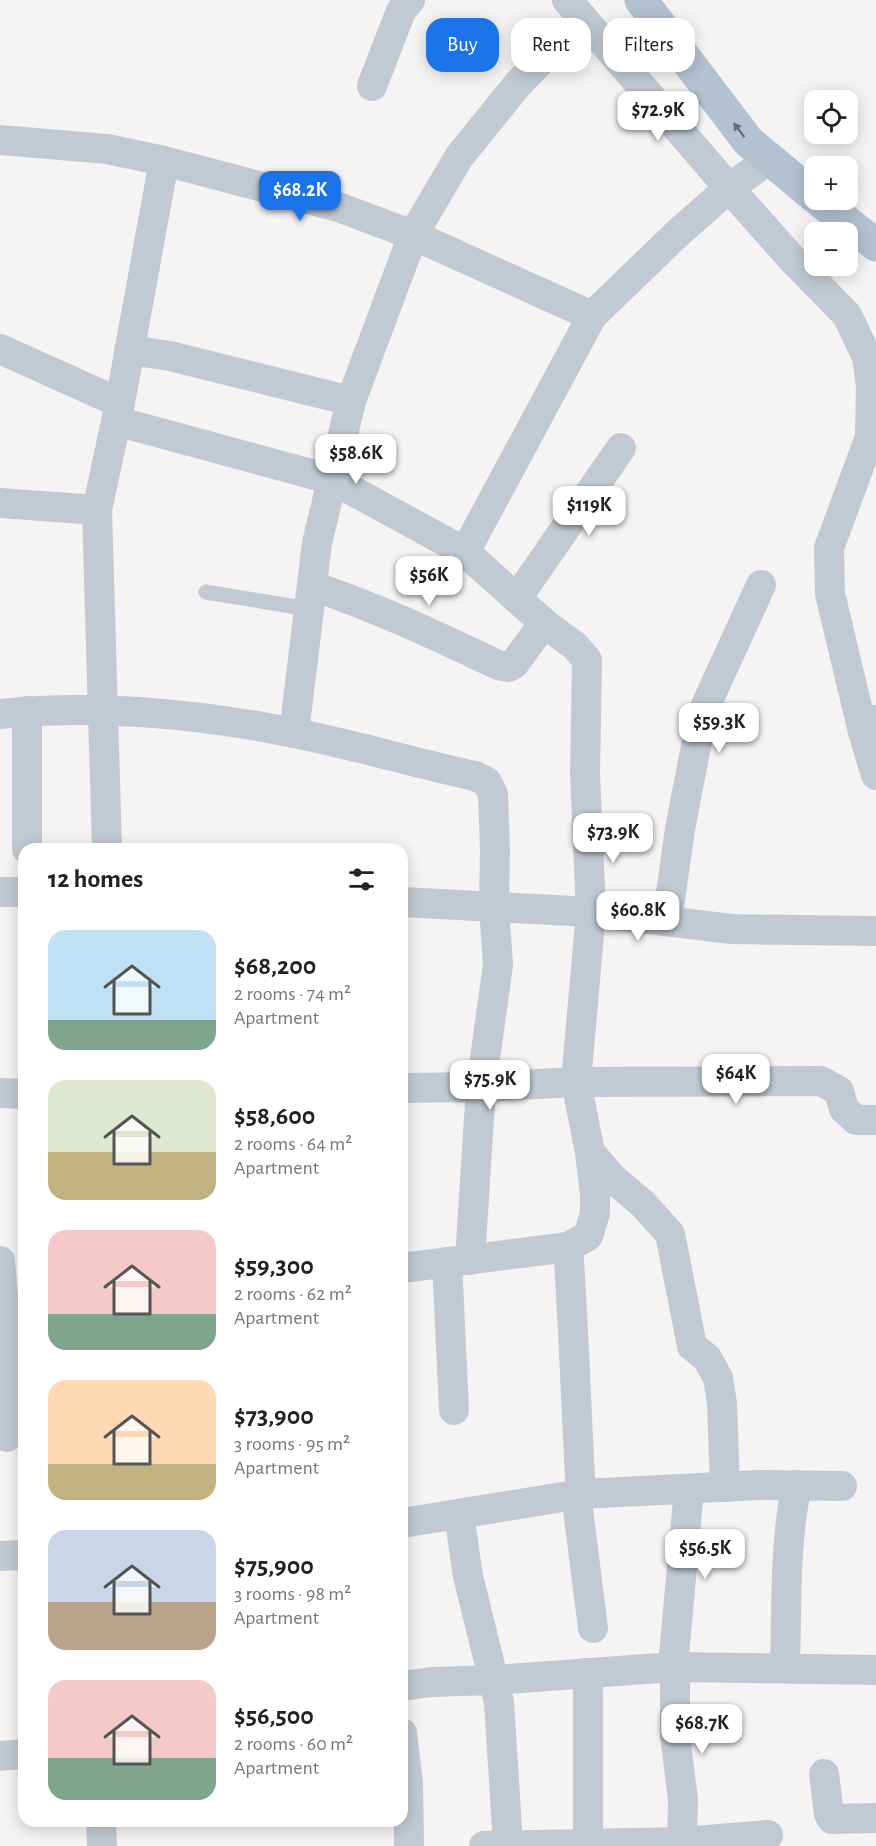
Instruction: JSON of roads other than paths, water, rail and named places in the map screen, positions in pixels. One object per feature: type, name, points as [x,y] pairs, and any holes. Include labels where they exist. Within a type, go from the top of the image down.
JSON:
[{"type":"main road","points":[[641,0],[748,141],[804,188]]},
{"type":"main road","points":[[832,210],[876,245]]},
{"type":"street","points":[[372,86],[401,11],[410,0]]},
{"type":"street","points":[[294,733],[317,543],[351,401],[413,235],[459,157],[575,9],[793,260],[847,315],[871,360],[870,437],[829,548],[830,594],[869,726],[876,775]]},
{"type":"street","points":[[0,140],[107,149],[164,161],[338,207],[413,235],[592,316]]},
{"type":"street","points":[[465,552],[592,316],[678,233],[729,188],[770,159]]},
{"type":"street","points":[[107,843],[97,510],[118,412],[164,161]]},
{"type":"street","points":[[0,349],[118,412],[333,480],[465,552],[544,623],[575,646],[587,660],[585,774],[591,912],[576,1082],[590,1152],[595,1213],[588,1236],[568,1247],[408,1267]]},
{"type":"street","points":[[129,350],[170,356],[351,401]]},
{"type":"street","points":[[517,598],[621,448]]},
{"type":"street","points":[[0,503],[97,510]]},
{"type":"street","points":[[667,921],[682,818],[706,705],[761,585]]},
{"type":"street","points":[[311,598],[341,596],[394,617],[498,665],[509,667],[514,664],[544,623]]},
{"type":"street","points":[[26,843],[14,712],[102,711],[184,715],[294,733],[476,776],[487,782],[493,794],[494,907],[498,965],[459,1261],[454,1410]]},
{"type":"street","points":[[0,892],[18,892]]},
{"type":"street","points":[[408,902],[591,912],[731,929],[876,932]]},
{"type":"street","points":[[408,1088],[576,1082],[821,1081],[839,1091],[844,1109],[856,1120],[876,1120]]},
{"type":"street","points":[[0,1093],[18,1094]]},
{"type":"street","points":[[590,1152],[611,1177],[643,1204],[670,1234],[692,1346],[707,1358],[718,1378],[722,1403],[725,1487]]},
{"type":"street","points":[[568,1247],[574,1326],[578,1494],[593,1628]]},
{"type":"street","points":[[0,1262],[9,1313],[7,1437]]},
{"type":"street","points":[[785,1668],[788,1549],[791,1510],[797,1485]]},
{"type":"street","points":[[408,1522],[578,1494],[725,1487],[842,1486]]},
{"type":"street","points":[[683,1844],[683,1800],[675,1734],[673,1667],[689,1489]]},
{"type":"street","points":[[459,1514],[468,1576],[499,1702],[508,1845]]},
{"type":"street","points":[[0,1556],[18,1556]]},
{"type":"street","points":[[408,1685],[673,1667],[876,1670]]},
{"type":"street","points":[[586,1673],[588,1843]]},
{"type":"street","points":[[0,1756],[18,1754]]},
{"type":"street","points":[[824,1773],[829,1814],[832,1819],[876,1818]]},
{"type":"street","points":[[408,1783],[409,1846]]},
{"type":"street","points":[[101,1827],[102,1846]]},
{"type":"street","points":[[484,1846],[588,1843],[683,1844],[768,1835]]},
{"type":"lane","points":[[206,592],[311,598]]}]
